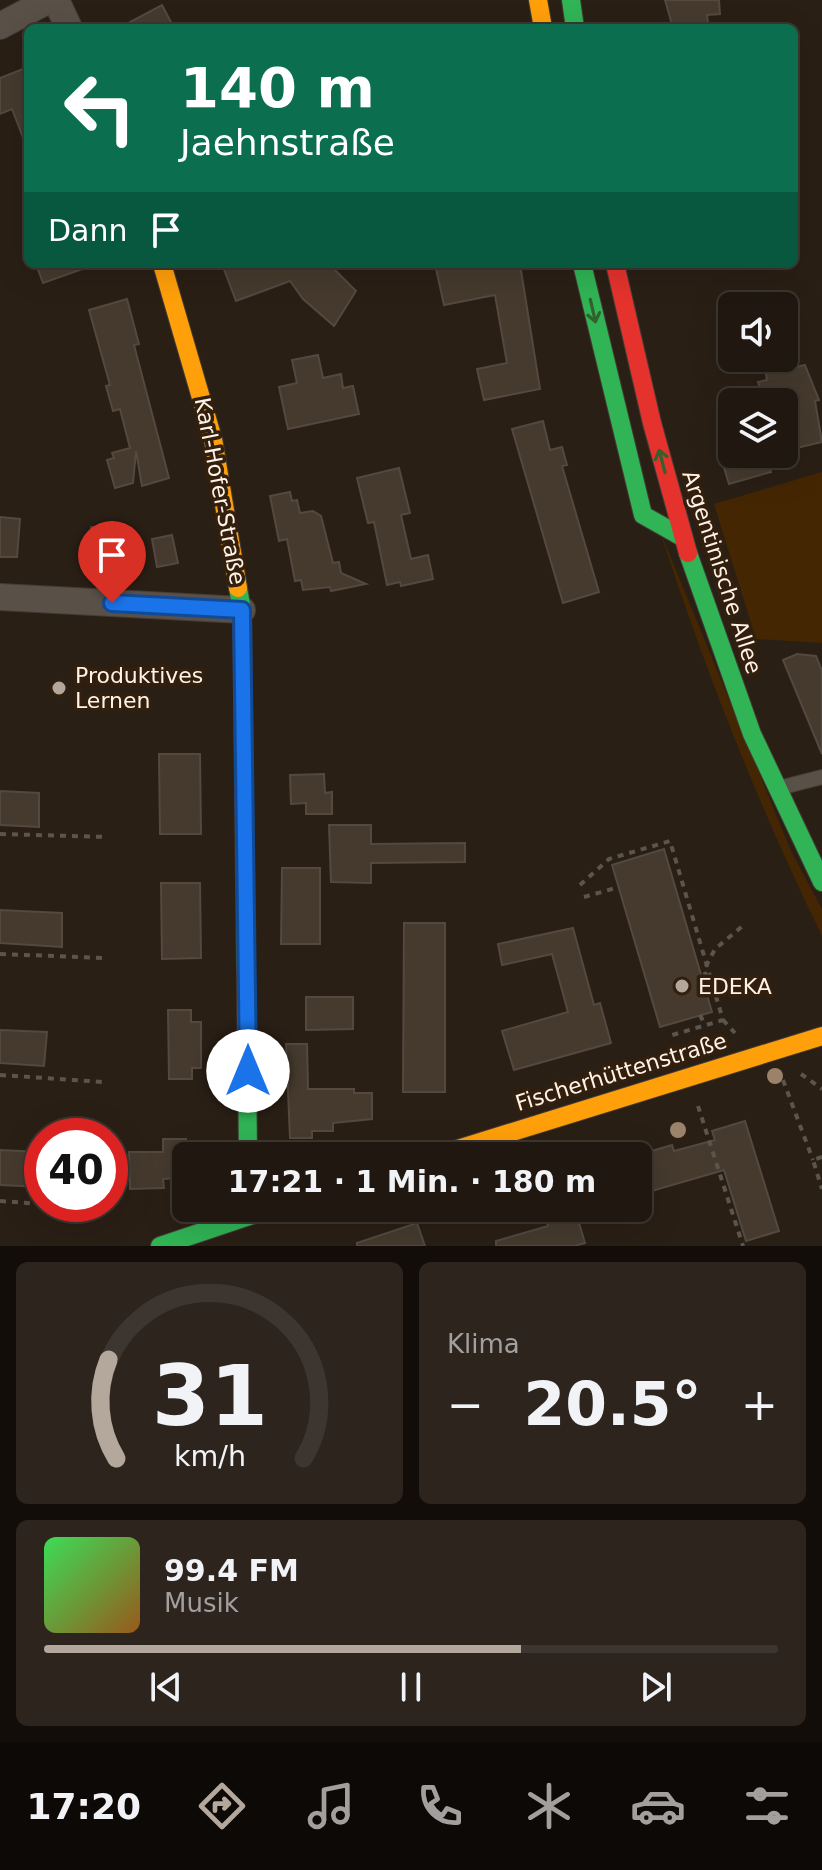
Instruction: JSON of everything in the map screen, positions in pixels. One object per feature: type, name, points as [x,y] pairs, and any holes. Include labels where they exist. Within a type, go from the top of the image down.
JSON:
[{"type":"street","points":[[0,26],[49,0]]},
{"type":"street","points":[[56,0],[67,24]]},
{"type":"street","points":[[538,0],[542,24]]},
{"type":"street","points":[[571,0],[574,24]]},
{"type":"street","name":"Karl-Hofer-Straße","points":[[163,268],[213,439],[242,610],[248,1142]]},
{"type":"street","points":[[583,268],[643,515],[682,537]]},
{"type":"street","name":"Argentinische Allee","points":[[616,268],[638,369],[682,537],[730,680],[775,789],[822,882]]},
{"type":"street","points":[[0,597],[242,610]]},
{"type":"street","name":"Fischerhüttenstraße","points":[[480,1142],[822,1036]]},
{"type":"street","points":[[160,1246],[227,1222]]},
{"type":"lane","points":[[775,789],[822,777]]},
{"type":"path","points":[[0,834],[107,837]]},
{"type":"path","points":[[580,885],[609,859],[670,841],[723,1020],[732,1026]]},
{"type":"path","points":[[672,876],[680,874]]},
{"type":"path","points":[[584,897],[619,887]]},
{"type":"path","points":[[705,986],[709,985],[704,970],[715,949],[745,924]]},
{"type":"path","points":[[0,954],[105,958]]},
{"type":"path","points":[[700,1015],[705,1025]]},
{"type":"path","points":[[669,1036],[723,1020]]},
{"type":"path","points":[[791,1069],[822,1089]]},
{"type":"path","points":[[0,1075],[103,1082]]},
{"type":"path","points":[[783,1079],[822,1189]]},
{"type":"path","points":[[697,1103],[743,1246]]},
{"type":"path","points":[[813,1160],[822,1157]]},
{"type":"path","points":[[0,1201],[24,1203]]},
{"type":"shaded area","points":[[822,472],[822,643],[756,639],[714,504]]},
{"type":"shaded area","points":[[660,531],[791,851],[822,909],[822,936],[734,736]]},
{"type":"building","points":[[665,0],[719,0],[720,14],[707,15],[708,23],[672,24]]},
{"type":"building","points":[[162,5],[172,24],[126,24]]},
{"type":"building","points":[[24,69],[24,140],[12,109],[0,114],[0,78]]},
{"type":"building","points":[[37,268],[85,268],[43,283]]},
{"type":"building","points":[[224,268],[333,268],[356,291],[334,326],[303,299],[290,281],[236,301]]},
{"type":"building","points":[[436,268],[521,268],[540,389],[484,400],[477,369],[507,363],[495,295],[444,305]]},
{"type":"building","points":[[127,299],[139,344],[134,345],[169,478],[142,486],[136,451],[133,483],[115,488],[107,460],[114,458],[112,453],[130,448],[120,409],[113,411],[106,386],[110,385],[89,310]]},
{"type":"building","points":[[318,355],[323,378],[341,374],[343,388],[353,386],[359,414],[288,429],[279,387],[297,383],[292,360]]},
{"type":"building","points":[[805,365],[819,400],[815,401],[822,442],[798,448],[798,388],[760,388],[758,382],[767,380],[766,374],[798,372],[798,367]]},
{"type":"building","points":[[543,421],[550,450],[562,447],[567,465],[562,466],[599,592],[563,603],[512,429]]},
{"type":"building","points":[[399,468],[410,513],[401,515],[411,559],[428,555],[433,579],[401,586],[400,582],[387,585],[374,522],[368,523],[357,478]]},
{"type":"building","points":[[724,468],[770,468],[771,472],[729,484]]},
{"type":"building","points":[[290,492],[292,501],[297,500],[300,513],[313,511],[321,516],[333,563],[339,562],[341,573],[366,584],[331,591],[330,587],[303,590],[301,580],[295,581],[287,539],[279,541],[270,496]]},
{"type":"building","points":[[0,517],[20,519],[17,557],[0,557]]},
{"type":"building","points":[[91,527],[127,531],[123,564],[87,560]]},
{"type":"building","points":[[172,535],[178,563],[157,567],[152,539]]},
{"type":"building","points":[[797,654],[816,656],[822,671],[822,754],[783,660]]},
{"type":"building","points":[[159,754],[200,754],[201,834],[160,834]]},
{"type":"building","points":[[324,774],[325,793],[332,792],[332,814],[306,814],[306,803],[291,804],[290,775]]},
{"type":"building","points":[[0,791],[39,793],[39,827],[0,825]]},
{"type":"building","points":[[329,825],[371,825],[371,844],[465,843],[465,862],[371,863],[371,883],[331,882]]},
{"type":"building","points":[[664,849],[712,1012],[660,1027],[612,865]]},
{"type":"building","points":[[282,868],[320,868],[320,944],[281,944]]},
{"type":"building","points":[[161,883],[200,883],[201,958],[162,959]]},
{"type":"building","points":[[0,910],[62,913],[62,947],[0,943]]},
{"type":"building","points":[[404,923],[445,923],[445,1092],[403,1092]]},
{"type":"building","points":[[573,928],[594,1005],[600,1003],[611,1043],[514,1070],[502,1031],[568,1012],[552,954],[502,965],[498,944]]},
{"type":"building","points":[[306,997],[353,997],[353,1029],[306,1030]]},
{"type":"building","points":[[168,1010],[191,1010],[191,1022],[201,1022],[201,1068],[192,1068],[192,1079],[169,1079]]},
{"type":"building","points":[[0,1030],[47,1032],[44,1066],[0,1063]]},
{"type":"building","points":[[286,1044],[307,1044],[308,1089],[354,1089],[354,1093],[372,1093],[372,1119],[333,1123],[333,1131],[312,1131],[312,1138],[290,1138]]},
{"type":"building","points":[[745,1121],[779,1231],[746,1241],[724,1170],[652,1191],[652,1151],[672,1145],[674,1151],[715,1140],[712,1131]]},
{"type":"building","points":[[163,1139],[186,1139],[186,1142],[172,1142],[172,1178],[163,1179],[164,1188],[130,1189],[129,1152],[163,1152]]},
{"type":"building","points":[[0,1150],[24,1151],[24,1186],[0,1185]]},
{"type":"building","points":[[547,1222],[579,1222],[585,1243],[574,1246],[496,1246],[496,1241],[548,1226]]},
{"type":"building","points":[[417,1223],[425,1246],[357,1246],[357,1243]]},
{"type":"traffic: fast","points":[[571,0],[574,24]]},
{"type":"traffic: fast","points":[[583,268],[643,515],[682,537]]},
{"type":"traffic: fast","points":[[688,553],[752,734],[822,882]]},
{"type":"traffic: fast","points":[[238,588],[242,610],[248,1142]]},
{"type":"traffic: fast","points":[[160,1246],[231,1222]]},
{"type":"traffic: slow","points":[[538,0],[542,24]]},
{"type":"traffic: slow","points":[[163,268],[213,439],[238,588]]},
{"type":"traffic: slow","points":[[480,1142],[822,1036]]},
{"type":"traffic: jam","points":[[616,268],[652,423],[688,553]]},
{"type":"place","name":"Produktives Lernen","points":[[59,688]]},
{"type":"place","name":"EDEKA","points":[[682,986]]},
{"type":"route","points":[[112,603],[242,610],[248,1071]]}]
